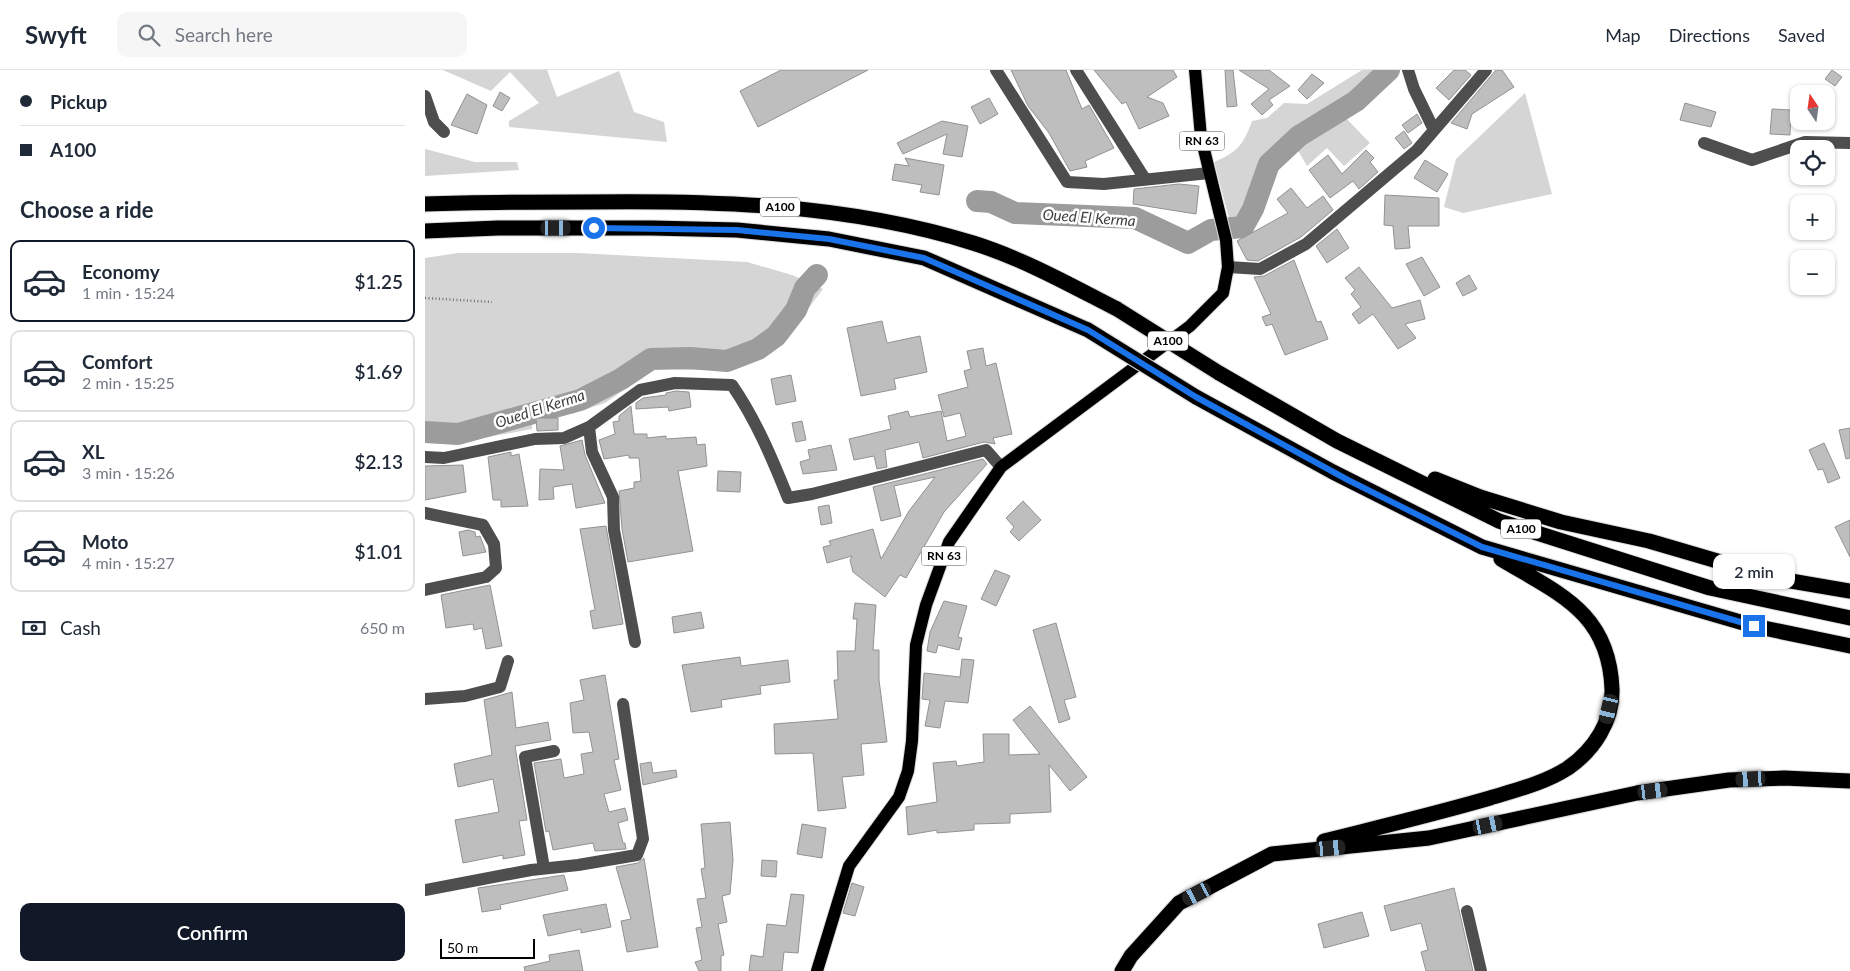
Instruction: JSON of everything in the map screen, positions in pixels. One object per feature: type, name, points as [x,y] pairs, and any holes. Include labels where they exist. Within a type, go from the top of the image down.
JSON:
[{"type":"highway","name":"A100","points":[[425,204],[627,201],[738,203],[821,211],[901,226],[973,243],[1031,265],[1117,309],[1219,373],[1337,441],[1499,521],[1711,588],[1850,618]]},
{"type":"highway","name":"A100","points":[[425,231],[498,228],[737,230],[829,239],[924,258],[1088,330],[1196,397],[1384,499],[1482,547],[1754,626],[1850,646]]},
{"type":"highway","points":[[1337,441],[1480,497],[1561,522],[1649,541],[1779,579],[1850,591]]},
{"type":"highway","points":[[1123,971],[1131,956],[1179,903],[1273,854],[1456,808],[1515,790],[1549,778],[1568,768],[1593,746],[1606,722],[1612,696],[1611,667],[1603,640],[1587,617],[1565,598],[1482,547]]},
{"type":"highway","points":[[1273,854],[1429,838],[1637,793],[1729,780],[1784,778],[1850,780]]},
{"type":"main road","name":"RN 63","points":[[817,971],[849,866],[899,797],[908,770],[912,742],[916,645],[926,605],[949,542],[1001,467],[1190,326],[1223,292],[1228,267],[1226,240],[1201,137],[1195,70]]},
{"type":"street","points":[[996,70],[1067,182],[1104,184],[1209,173]]},
{"type":"street","points":[[1076,70],[1145,179]]},
{"type":"street","points":[[1408,70],[1414,89],[1435,130]]},
{"type":"street","points":[[1228,267],[1260,269],[1306,244],[1417,150],[1486,70]]},
{"type":"street","points":[[425,96],[434,122],[444,132]]},
{"type":"street","points":[[1704,143],[1752,160],[1805,142],[1850,143]]},
{"type":"street","points":[[425,457],[444,458],[535,439],[564,438],[589,428],[640,390],[675,383],[731,385],[748,409],[766,444],[788,498],[812,494],[986,450],[1001,467]]},
{"type":"street","points":[[589,428],[592,452],[613,497],[614,530],[635,642]]},
{"type":"street","points":[[425,513],[483,525],[494,544],[496,568],[486,577],[425,590]]},
{"type":"street","points":[[425,700],[465,696],[500,687],[509,661]]},
{"type":"street","points":[[425,890],[544,868],[637,855],[643,839],[623,704]]},
{"type":"street","points":[[544,868],[525,757],[554,751]]},
{"type":"street","points":[[1467,911],[1481,971]]},
{"type":"path","points":[[425,298],[492,302]]},
{"type":"shaded area","points":[[443,70],[547,70],[557,97],[619,71],[634,112],[664,122],[667,142],[509,127],[509,121],[539,103],[510,72],[491,91]]},
{"type":"shaded area","points":[[1362,70],[1383,70],[1349,98],[1292,135],[1256,173],[1250,203],[1240,221],[1231,225],[1214,162],[1238,147],[1246,137],[1252,121],[1267,118],[1284,103],[1307,104]]},
{"type":"shaded area","points":[[1525,93],[1552,194],[1463,213],[1444,207],[1456,159]]},
{"type":"shaded area","points":[[1342,114],[1370,143],[1344,166],[1327,148],[1307,166],[1296,147]]},
{"type":"shaded area","points":[[425,149],[475,162],[517,162],[519,170],[425,176]]},
{"type":"shaded area","points":[[458,253],[578,253],[747,262],[792,275],[823,289],[790,333],[744,363],[703,370],[655,369],[605,403],[572,414],[533,416],[532,429],[461,442],[425,440],[425,258]]},
{"type":"building","points":[[781,70],[868,70],[758,127],[740,91]]},
{"type":"building","points":[[1011,70],[1066,70],[1082,109],[1089,105],[1114,148],[1085,161],[1087,167],[1070,171],[1049,133],[1028,106]]},
{"type":"building","points":[[1094,70],[1173,70],[1177,77],[1147,97],[1163,103],[1169,116],[1139,129],[1126,102],[1122,104]]},
{"type":"building","points":[[1225,70],[1233,70],[1237,106],[1227,107]]},
{"type":"building","points":[[1239,70],[1269,70],[1290,86],[1269,100],[1273,105],[1262,115],[1251,104],[1269,89]]},
{"type":"building","points":[[1454,70],[1465,70],[1471,75],[1449,100],[1436,88]]},
{"type":"building","points":[[1496,70],[1502,70],[1514,87],[1472,114],[1467,129],[1451,123]]},
{"type":"building","points":[[1832,70],[1842,77],[1835,86],[1825,79]]},
{"type":"building","points":[[1312,74],[1324,83],[1307,99],[1298,90]]},
{"type":"building","points":[[500,92],[510,98],[502,111],[493,106]]},
{"type":"building","points":[[467,94],[487,105],[477,134],[451,125]]},
{"type":"building","points":[[989,98],[998,114],[980,124],[971,107]]},
{"type":"building","points":[[1685,103],[1716,112],[1711,127],[1680,120]]},
{"type":"building","points":[[1772,109],[1790,110],[1790,135],[1770,134]]},
{"type":"building","points":[[1417,114],[1422,123],[1408,133],[1402,125]]},
{"type":"building","points":[[942,121],[968,126],[962,157],[943,154],[947,134],[903,154],[897,143]]},
{"type":"building","points":[[1404,131],[1412,143],[1404,149],[1395,138]]},
{"type":"building","points":[[1366,150],[1374,158],[1370,162],[1378,172],[1359,189],[1353,181],[1330,198],[1309,170],[1328,155],[1342,174]]},
{"type":"building","points":[[905,158],[944,165],[939,195],[920,192],[922,185],[892,180],[895,164],[909,166]]},
{"type":"building","points":[[1425,160],[1448,174],[1437,192],[1414,178]]},
{"type":"building","points":[[1179,184],[1199,186],[1196,214],[1133,204],[1134,189]]},
{"type":"building","points":[[1291,188],[1307,208],[1323,196],[1333,210],[1301,237],[1258,261],[1247,260],[1237,241],[1288,213],[1277,199]]},
{"type":"building","points":[[1385,195],[1439,198],[1439,226],[1408,226],[1410,248],[1395,249],[1393,226],[1384,225]]},
{"type":"building","points":[[1337,229],[1349,248],[1327,263],[1316,246]]},
{"type":"building","points":[[1422,257],[1440,287],[1424,296],[1406,264]]},
{"type":"building","points":[[1294,260],[1317,322],[1321,321],[1328,339],[1285,355],[1272,324],[1266,326],[1262,317],[1271,314],[1254,277],[1264,276]]},
{"type":"building","points":[[1359,267],[1392,308],[1420,300],[1425,319],[1405,324],[1416,338],[1398,349],[1373,314],[1359,324],[1352,314],[1361,307],[1351,294],[1355,290],[1345,278]]},
{"type":"building","points":[[1469,275],[1477,289],[1463,296],[1456,283]]},
{"type":"building","points":[[882,321],[887,343],[920,336],[927,372],[894,379],[896,389],[861,396],[847,328]]},
{"type":"building","points":[[983,348],[986,366],[996,363],[1012,434],[993,438],[995,444],[984,442],[923,458],[919,442],[885,450],[887,467],[877,469],[874,456],[854,460],[849,439],[891,429],[888,416],[908,411],[910,417],[941,411],[947,441],[966,436],[960,413],[944,417],[938,395],[968,387],[964,371],[971,369],[967,351]]},
{"type":"building","points":[[791,375],[796,401],[776,405],[771,379]]},
{"type":"building","points":[[676,391],[689,392],[691,407],[669,411],[668,407],[636,409],[636,403],[643,398],[666,395],[666,393]]},
{"type":"building","points":[[631,406],[634,434],[647,434],[647,438],[666,436],[666,439],[696,437],[697,445],[705,444],[707,466],[678,471],[693,551],[628,562],[622,529],[619,491],[634,488],[634,482],[641,481],[639,458],[629,458],[629,455],[604,459],[599,440],[615,434],[613,422],[619,421],[619,416]]},
{"type":"building","points":[[536,418],[558,418],[558,430],[537,431]]},
{"type":"building","points":[[802,421],[806,440],[796,442],[792,423]]},
{"type":"building","points":[[1850,428],[1850,458],[1846,459],[1839,430]]},
{"type":"building","points":[[582,440],[585,455],[605,503],[576,508],[572,484],[553,487],[554,499],[539,500],[540,469],[564,470],[560,446]]},
{"type":"building","points":[[1824,443],[1840,478],[1828,483],[1823,469],[1818,470],[1809,450]]},
{"type":"building","points":[[831,445],[837,470],[803,474],[800,462],[810,459],[808,450]]},
{"type":"building","points":[[511,452],[511,456],[519,454],[528,506],[501,507],[501,500],[493,500],[488,457]]},
{"type":"building","points":[[983,459],[987,464],[944,512],[906,578],[900,575],[885,597],[853,572],[850,560],[852,556],[827,563],[823,547],[831,545],[829,541],[873,529],[881,559],[909,511],[935,477],[894,486],[901,516],[881,521],[873,487]]},
{"type":"building","points":[[463,465],[466,492],[425,500],[425,466]]},
{"type":"building","points":[[718,471],[741,472],[740,492],[717,491]]},
{"type":"building","points":[[1023,501],[1041,520],[1019,541],[1010,532],[1014,527],[1006,518]]},
{"type":"building","points":[[829,505],[832,523],[821,525],[818,507]]},
{"type":"building","points":[[1850,520],[1850,557],[1835,527]]},
{"type":"building","points":[[606,526],[623,624],[593,629],[590,611],[595,610],[580,529]]},
{"type":"building","points":[[468,530],[475,532],[476,537],[480,536],[486,552],[463,556],[459,532]]},
{"type":"building","points":[[995,570],[1010,576],[996,606],[981,599]]},
{"type":"building","points":[[490,585],[502,646],[486,649],[482,628],[474,630],[473,624],[446,628],[441,595]]},
{"type":"building","points":[[944,601],[967,606],[958,637],[962,638],[959,650],[938,645],[936,653],[927,651],[930,632]]},
{"type":"building","points":[[855,603],[876,605],[873,650],[879,650],[879,680],[887,742],[861,744],[864,775],[842,777],[846,808],[818,811],[813,753],[775,754],[774,724],[838,719],[834,680],[838,680],[837,651],[855,651],[857,619],[853,619]]},
{"type":"building","points":[[701,612],[704,628],[674,633],[672,617]]},
{"type":"building","points":[[1056,623],[1076,697],[1064,700],[1070,719],[1059,723],[1033,630]]},
{"type":"building","points":[[740,657],[741,666],[788,660],[790,682],[760,686],[761,694],[721,700],[722,707],[691,712],[682,665]]},
{"type":"building","points":[[962,659],[974,660],[968,703],[945,701],[940,728],[925,726],[930,700],[922,699],[924,673],[960,677]]},
{"type":"building","points":[[605,675],[619,759],[614,760],[621,790],[604,794],[609,812],[625,808],[628,820],[618,823],[626,849],[595,851],[593,843],[553,850],[549,831],[546,832],[534,763],[561,759],[564,778],[584,774],[581,754],[593,752],[589,732],[573,733],[570,703],[584,700],[580,680]]},
{"type":"building","points":[[512,692],[516,728],[548,722],[551,740],[515,746],[527,820],[519,821],[525,855],[503,859],[503,855],[463,863],[455,820],[499,812],[493,779],[458,787],[454,764],[492,755],[484,700]]},
{"type":"building","points":[[1030,706],[1087,777],[1070,791],[1049,765],[1051,812],[1010,814],[1010,823],[974,824],[974,830],[937,833],[937,830],[908,835],[906,807],[937,802],[933,763],[956,761],[957,766],[984,762],[983,734],[1009,734],[1009,755],[1040,754],[1013,720]]},
{"type":"building","points":[[651,762],[653,773],[676,770],[677,777],[643,785],[640,764]]},
{"type":"building","points":[[730,822],[733,860],[730,894],[722,896],[727,922],[718,924],[724,955],[721,956],[721,971],[699,971],[695,962],[702,960],[696,928],[702,927],[697,899],[706,898],[701,869],[705,868],[701,824]]},
{"type":"building","points":[[802,824],[826,828],[822,858],[797,854]]},
{"type":"building","points":[[644,858],[658,947],[627,952],[621,921],[631,919],[616,867],[638,863]]},
{"type":"building","points":[[762,860],[777,861],[776,877],[761,876]]},
{"type":"building","points":[[564,875],[568,890],[500,905],[501,909],[482,912],[478,888]]},
{"type":"building","points":[[852,883],[864,887],[855,916],[843,913]]},
{"type":"building","points":[[1454,888],[1473,971],[1426,971],[1421,952],[1428,950],[1421,923],[1391,931],[1384,906]]},
{"type":"building","points":[[791,894],[804,895],[798,953],[784,952],[782,971],[749,971],[751,955],[763,957],[767,924],[786,926]]},
{"type":"building","points":[[606,904],[611,927],[581,933],[581,929],[548,936],[543,915]]},
{"type":"building","points":[[1362,912],[1369,936],[1324,948],[1318,924]]},
{"type":"building","points":[[579,950],[583,971],[525,971],[524,967],[550,961],[549,955]]},
{"type":"waterway","name":"Oued El Kerma","points":[[977,201],[991,202],[1015,213],[1135,218],[1188,243],[1211,230],[1243,227],[1253,209],[1269,164],[1299,136],[1356,101],[1389,70]]},
{"type":"waterway","name":"Oued El Kerma","points":[[425,432],[458,434],[580,400],[621,379],[651,359],[690,358],[727,361],[758,349],[776,336],[796,310],[805,288],[817,275]]},
{"type":"route","points":[[594,228],[737,230],[829,239],[924,258],[1088,330],[1196,397],[1348,480],[1482,547],[1651,598],[1754,626]]}]
